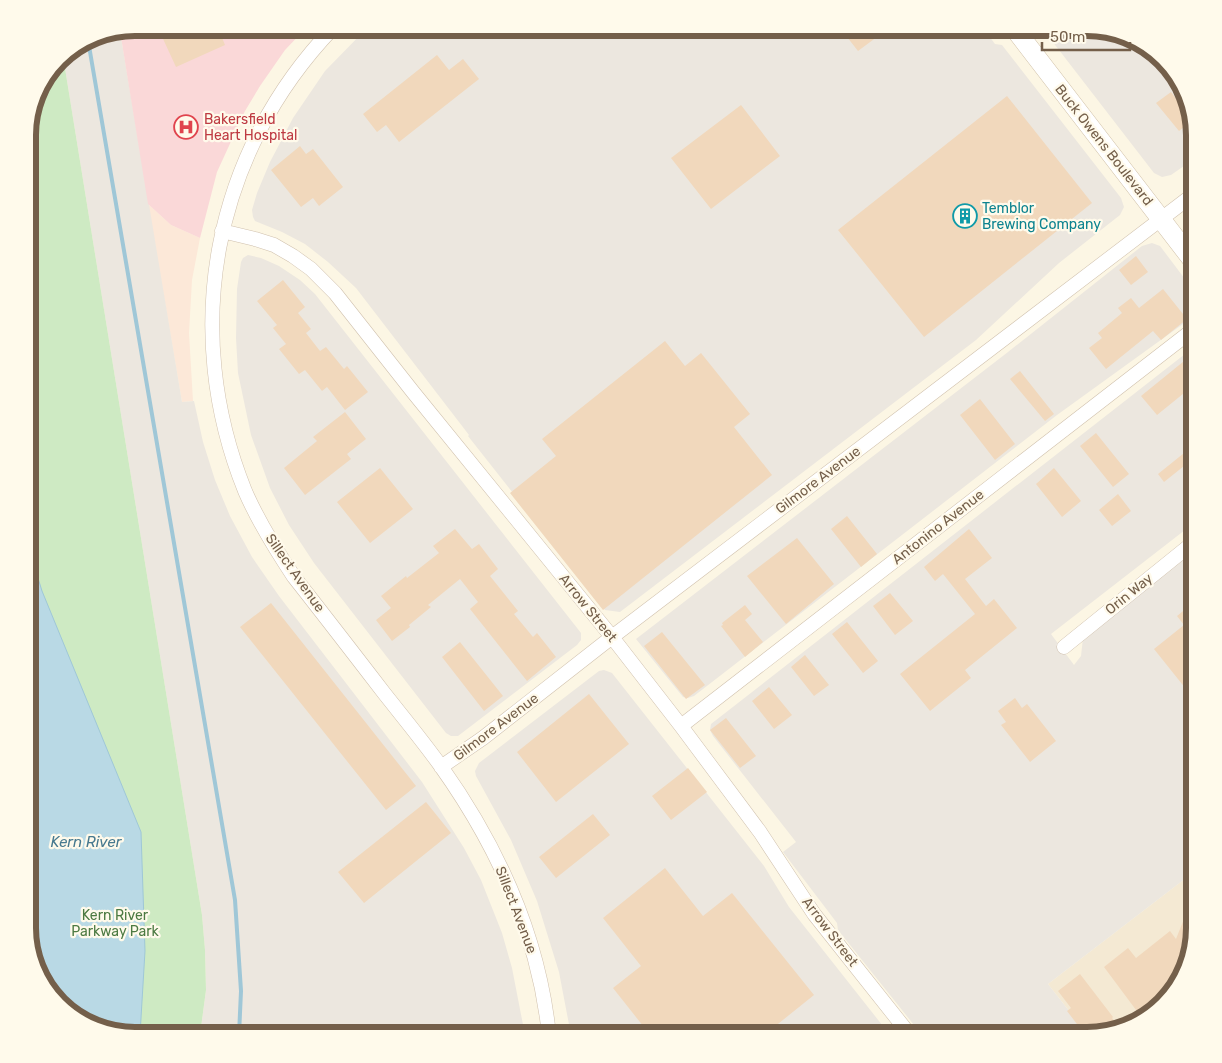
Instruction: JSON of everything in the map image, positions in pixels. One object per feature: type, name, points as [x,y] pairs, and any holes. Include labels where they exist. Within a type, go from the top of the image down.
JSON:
[{"type":"main road","name":"Buck Owens Boulevard","points":[[1020,36],[1186,252]]},
{"type":"street","name":"Sillect Avenue","points":[[325,36],[294,73],[273,104],[255,137],[230,199],[222,231],[213,290],[213,356],[216,386],[223,422],[233,458],[246,493],[277,552],[294,577],[441,767],[472,813],[490,846],[514,896],[532,949],[541,986],[548,1027]]},
{"type":"street","name":"Gilmore Avenue","points":[[441,767],[490,733],[612,637],[1186,200]]},
{"type":"street","name":"Arrow Street","points":[[222,231],[274,246],[293,256],[326,282],[612,637],[681,726],[760,832],[814,914],[903,1027]]},
{"type":"street","name":"Antonino Avenue","points":[[681,726],[1186,335]]},
{"type":"street","name":"Orin Way","points":[[1064,647],[1186,548]]},
{"type":"shaded area","name":"Bakersfield Heart Hospital","points":[[298,36],[285,50],[245,111],[217,172],[200,238],[171,225],[148,204],[121,37]]},
{"type":"shaded area","points":[[359,36],[989,36],[995,44],[1002,45],[1121,198],[1124,207],[1120,215],[1059,263],[976,340],[620,612],[605,610],[468,436],[356,288],[305,244],[255,221],[252,210],[270,162],[293,118],[325,71]]},
{"type":"shaded area","points":[[1048,36],[1100,37],[1125,44],[1142,53],[1157,65],[1169,80],[1176,91],[1184,116],[1186,165],[1171,175],[1162,177],[1154,173]]},
{"type":"shaded area","points":[[121,37],[182,402],[194,401],[203,442],[215,480],[230,516],[252,557],[279,596],[422,782],[464,848],[481,880],[502,933],[512,968],[523,1027],[201,1027],[206,990],[202,915],[65,66],[80,53],[97,44]]},
{"type":"shaded area","points":[[148,204],[171,225],[200,238],[192,280],[189,333],[193,401],[182,402]]},
{"type":"shaded area","points":[[1152,243],[1160,246],[1186,280],[1186,322],[1057,415],[694,696],[683,697],[636,639],[1008,352],[1142,246]]},
{"type":"shaded area","points":[[248,255],[261,258],[279,266],[300,280],[315,294],[581,633],[581,640],[577,645],[458,736],[451,736],[446,733],[314,563],[289,525],[270,488],[251,435],[238,373],[236,338],[237,289],[241,262]]},
{"type":"shaded area","points":[[1186,353],[1186,529],[1051,634],[1074,665],[1081,656],[1083,638],[1186,555],[1186,878],[1048,984],[1082,1027],[916,1027],[838,930],[837,923],[783,852],[796,842],[713,736],[710,730],[711,724]]},
{"type":"shaded area","points":[[604,670],[612,673],[764,866],[789,907],[884,1027],[569,1027],[559,972],[537,901],[511,840],[475,771],[479,763],[599,671]]},
{"type":"shaded area","points":[[1186,878],[1186,934],[1176,972],[1157,998],[1142,1010],[1131,1017],[1106,1025],[1082,1027],[1048,984]]},
{"type":"green space","name":"Kern River Parkway Park","points":[[65,66],[202,915],[206,990],[201,1027],[129,1027],[103,1021],[91,1017],[80,1010],[65,998],[53,983],[44,966],[36,934],[36,129],[46,91]]},
{"type":"water","name":"Kern River","points":[[36,572],[42,591],[141,832],[145,951],[140,1027],[129,1027],[91,1017],[65,998],[53,983],[44,966],[38,947],[36,934]]},
{"type":"building","points":[[162,36],[221,36],[225,45],[176,67]]},
{"type":"building","points":[[846,36],[878,36],[858,51]]},
{"type":"building","points":[[437,55],[449,70],[463,59],[479,79],[399,142],[386,125],[377,132],[363,114]]},
{"type":"building","points":[[1171,92],[1180,105],[1186,126],[1179,131],[1156,103]]},
{"type":"building","name":"Temblor Brewing Company","points":[[1007,96],[1092,203],[924,337],[838,230]]},
{"type":"building","points":[[741,105],[780,156],[711,209],[671,158]]},
{"type":"building","points":[[300,146],[306,154],[313,149],[343,187],[319,206],[313,198],[301,207],[271,170]]},
{"type":"building","points":[[1136,256],[1148,272],[1131,285],[1119,270]]},
{"type":"building","points":[[283,280],[305,307],[298,313],[311,329],[306,333],[320,351],[326,347],[344,369],[347,366],[368,392],[345,410],[327,387],[322,391],[305,370],[299,374],[279,349],[286,344],[273,328],[277,325],[257,301]]},
{"type":"building","points":[[1163,289],[1186,320],[1161,340],[1153,331],[1106,369],[1089,348],[1102,338],[1098,333],[1122,313],[1118,308],[1131,298],[1139,308]]},
{"type":"building","points":[[665,341],[685,366],[701,353],[750,414],[734,427],[772,475],[603,610],[510,493],[556,456],[542,439]]},
{"type":"building","points":[[1186,359],[1186,391],[1157,415],[1141,396]]},
{"type":"building","points":[[1020,371],[1054,414],[1045,421],[1010,379]]},
{"type":"building","points":[[980,399],[1015,444],[995,460],[960,415]]},
{"type":"building","points":[[345,412],[366,439],[347,454],[351,459],[305,495],[284,468],[317,441],[313,437]]},
{"type":"building","points":[[1096,433],[1129,474],[1113,487],[1080,446]]},
{"type":"building","points":[[1186,451],[1186,464],[1164,482],[1158,474]]},
{"type":"building","points":[[380,468],[413,509],[370,543],[337,502]]},
{"type":"building","points":[[1054,468],[1081,501],[1062,517],[1036,484]]},
{"type":"building","points":[[1118,494],[1131,511],[1112,526],[1099,510]]},
{"type":"building","points":[[847,516],[877,554],[861,567],[831,529]]},
{"type":"building","points":[[455,529],[472,549],[479,544],[498,569],[490,576],[518,611],[514,614],[533,637],[537,633],[556,657],[527,681],[470,609],[478,602],[460,579],[428,605],[431,607],[392,641],[376,620],[391,608],[381,596],[439,553],[433,546]]},
{"type":"building","points":[[969,529],[992,558],[965,579],[986,606],[994,599],[1017,628],[965,670],[971,678],[930,711],[900,674],[975,614],[943,574],[935,581],[924,567]]},
{"type":"building","points":[[797,538],[834,584],[786,624],[747,576]]},
{"type":"building","points":[[890,593],[913,621],[895,635],[873,606]]},
{"type":"building","points":[[271,603],[416,786],[386,810],[240,627]]},
{"type":"building","points":[[745,605],[752,614],[745,620],[763,642],[745,657],[721,626],[723,625],[722,623]]},
{"type":"building","points":[[1186,609],[1186,689],[1154,649],[1184,625],[1177,616]]},
{"type":"building","points":[[847,622],[878,661],[863,673],[832,634]]},
{"type":"building","points":[[662,632],[705,685],[686,699],[644,646]]},
{"type":"building","points":[[460,642],[503,696],[484,711],[442,657]]},
{"type":"building","points":[[805,655],[829,685],[814,696],[791,667]]},
{"type":"building","points":[[769,687],[792,715],[774,729],[752,701]]},
{"type":"building","points":[[589,694],[629,744],[556,802],[517,752]]},
{"type":"building","points":[[1015,698],[1022,708],[1027,704],[1056,741],[1030,762],[1001,725],[1006,722],[998,711]]},
{"type":"building","points":[[726,718],[756,756],[740,768],[710,730]]},
{"type":"building","points":[[688,768],[707,792],[671,820],[652,796]]},
{"type":"building","points":[[426,802],[451,833],[364,903],[338,872]]},
{"type":"building","points":[[593,814],[610,835],[556,878],[539,857]]},
{"type":"building","points":[[665,868],[703,916],[732,893],[814,995],[774,1027],[644,1027],[613,988],[641,966],[603,918]]},
{"type":"building","points":[[1186,914],[1184,947],[1176,972],[1157,998],[1138,1013],[1104,967],[1128,948],[1136,958],[1170,931],[1176,939]]},
{"type":"building","points":[[1080,974],[1115,1022],[1093,1027],[1079,1027],[1067,1011],[1071,1008],[1058,991]]},
{"type":"waterway","points":[[89,48],[235,900],[241,991],[239,1027]]},
{"type":"place","name":"Bakersfield Heart Hospital","points":[[186,127]]},
{"type":"place","name":"Temblor Brewing Company","points":[[965,216]]}]
